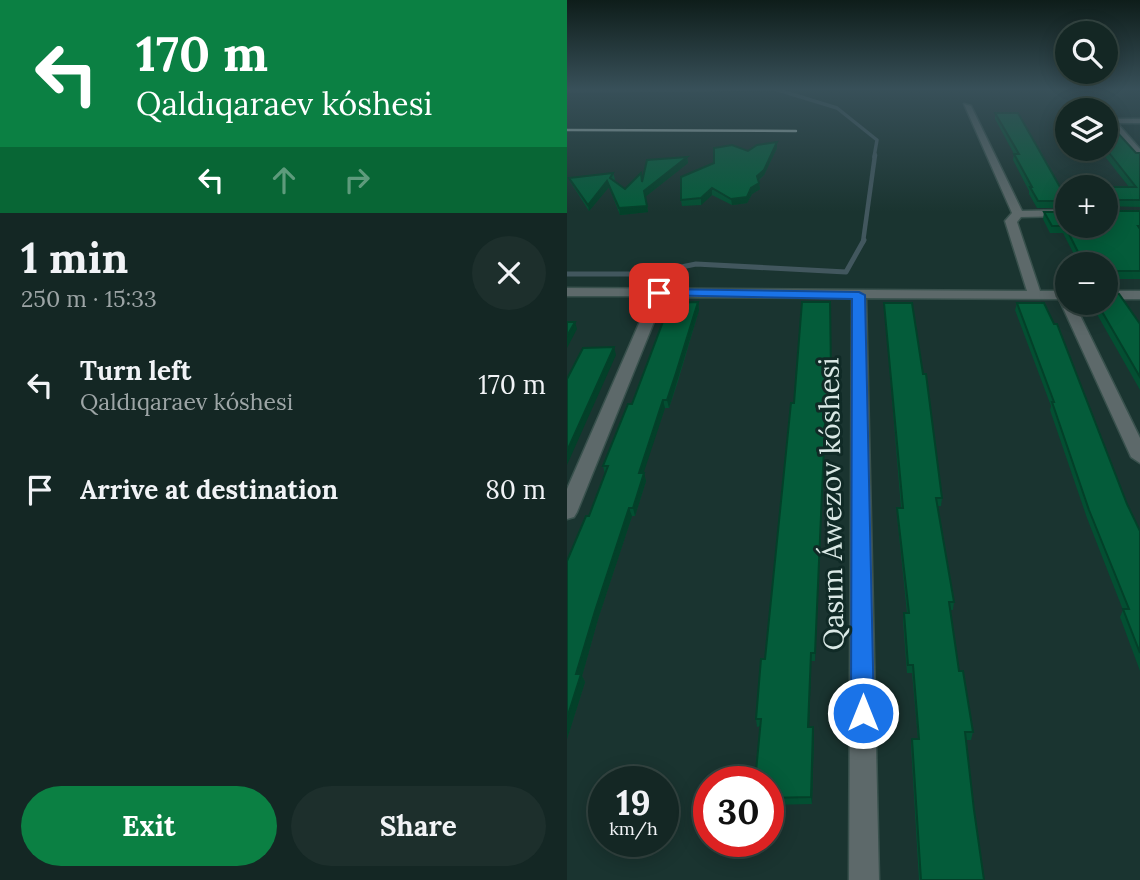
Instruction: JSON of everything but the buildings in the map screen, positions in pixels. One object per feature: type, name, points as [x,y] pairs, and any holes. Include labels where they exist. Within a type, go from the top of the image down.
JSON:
[{"type":"street","points":[[978,130],[1018,214]]},
{"type":"street","points":[[1118,130],[1140,155]]},
{"type":"street","points":[[1035,295],[1011,221],[1018,214],[1055,213]]},
{"type":"street","points":[[567,292],[1055,295]]},
{"type":"street","points":[[567,512],[659,293]]},
{"type":"street","name":"Qasım Áwezov kóshesi","points":[[859,295],[864,880]]},
{"type":"street","points":[[1118,295],[1140,295]]},
{"type":"street","points":[[1074,315],[1140,457]]},
{"type":"waterway","points":[[865,130],[877,140],[874,157]]},
{"type":"waterway","points":[[863,242],[875,155]]},
{"type":"waterway","points":[[567,274],[647,274],[696,264],[846,272],[863,242]]},
{"type":"railway","points":[[582,130],[796,131]]},
{"type":"route","points":[[659,293],[859,295],[863,713]]}]
